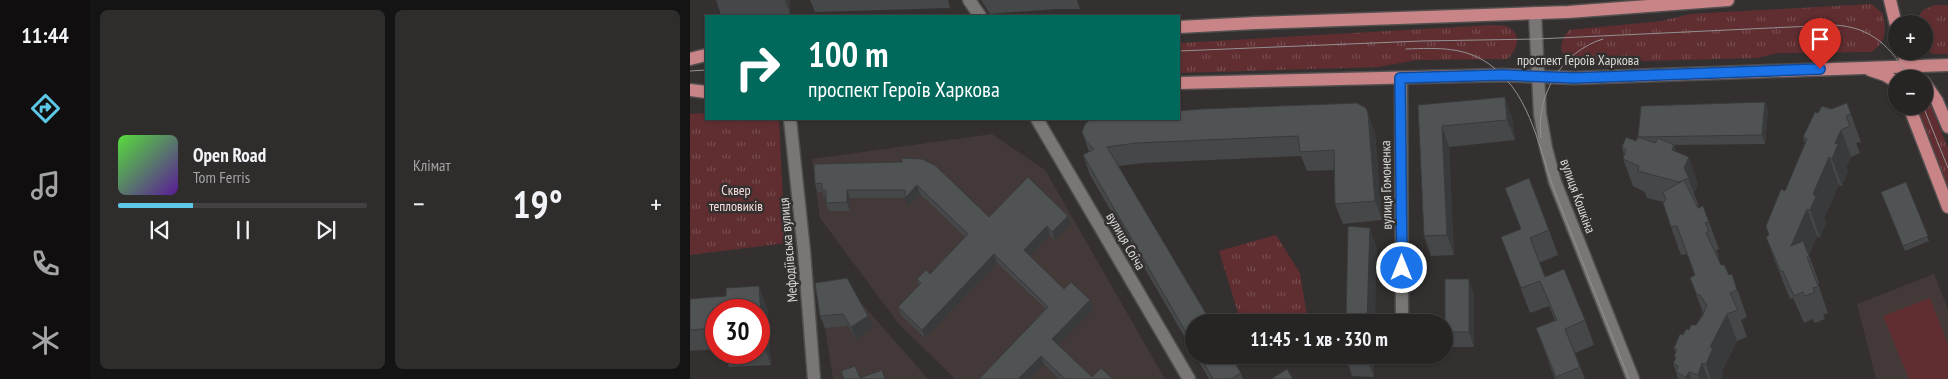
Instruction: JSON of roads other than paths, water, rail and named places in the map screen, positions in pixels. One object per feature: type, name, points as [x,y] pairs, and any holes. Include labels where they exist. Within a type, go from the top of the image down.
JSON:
[{"type":"main road","points":[[1180,27],[1265,22],[1535,13],[1728,0]]},
{"type":"main road","points":[[1890,0],[1894,15]]},
{"type":"main road","points":[[690,59],[705,55]]},
{"type":"main road","points":[[1905,60],[1907,66],[1911,70]]},
{"type":"main road","name":"проспект Героїв Харкова","points":[[1180,83],[1503,75],[1583,77],[1948,65]]},
{"type":"main road","points":[[1906,70],[1907,66]]},
{"type":"main road","points":[[1861,68],[1888,77]]},
{"type":"main road","points":[[690,90],[705,92]]},
{"type":"main road","points":[[1933,95],[1948,127]]},
{"type":"main road","points":[[1912,115],[1948,207]]},
{"type":"street","points":[[969,0],[979,15]]},
{"type":"street","name":"вулиця Кошкіна","points":[[1535,13],[1542,128],[1555,182],[1633,379]]},
{"type":"street","name":"вулиця Гомоненка","points":[[1400,78],[1402,314]]},
{"type":"street","name":"Мефодіївська вулиця","points":[[790,120],[804,251],[814,379]]},
{"type":"street","name":"вулиця Соїча","points":[[1038,120],[1188,379]]},
{"type":"tram line","points":[[1180,51],[1421,41],[1537,39],[1834,25],[1859,30],[1870,35],[1888,48],[1904,70]]},
{"type":"tram line","points":[[1541,138],[1542,106],[1554,77],[1575,54],[1588,45],[1603,39]]},
{"type":"tram line","points":[[1406,49],[1441,49],[1473,55],[1493,67],[1517,93],[1533,126],[1556,195],[1629,379]]},
{"type":"tram line","points":[[690,71],[705,70]]},
{"type":"tram line","points":[[1927,115],[1948,168]]},
{"type":"park label","name":"Сквер тепловиків","points":[[736,198]]}]
